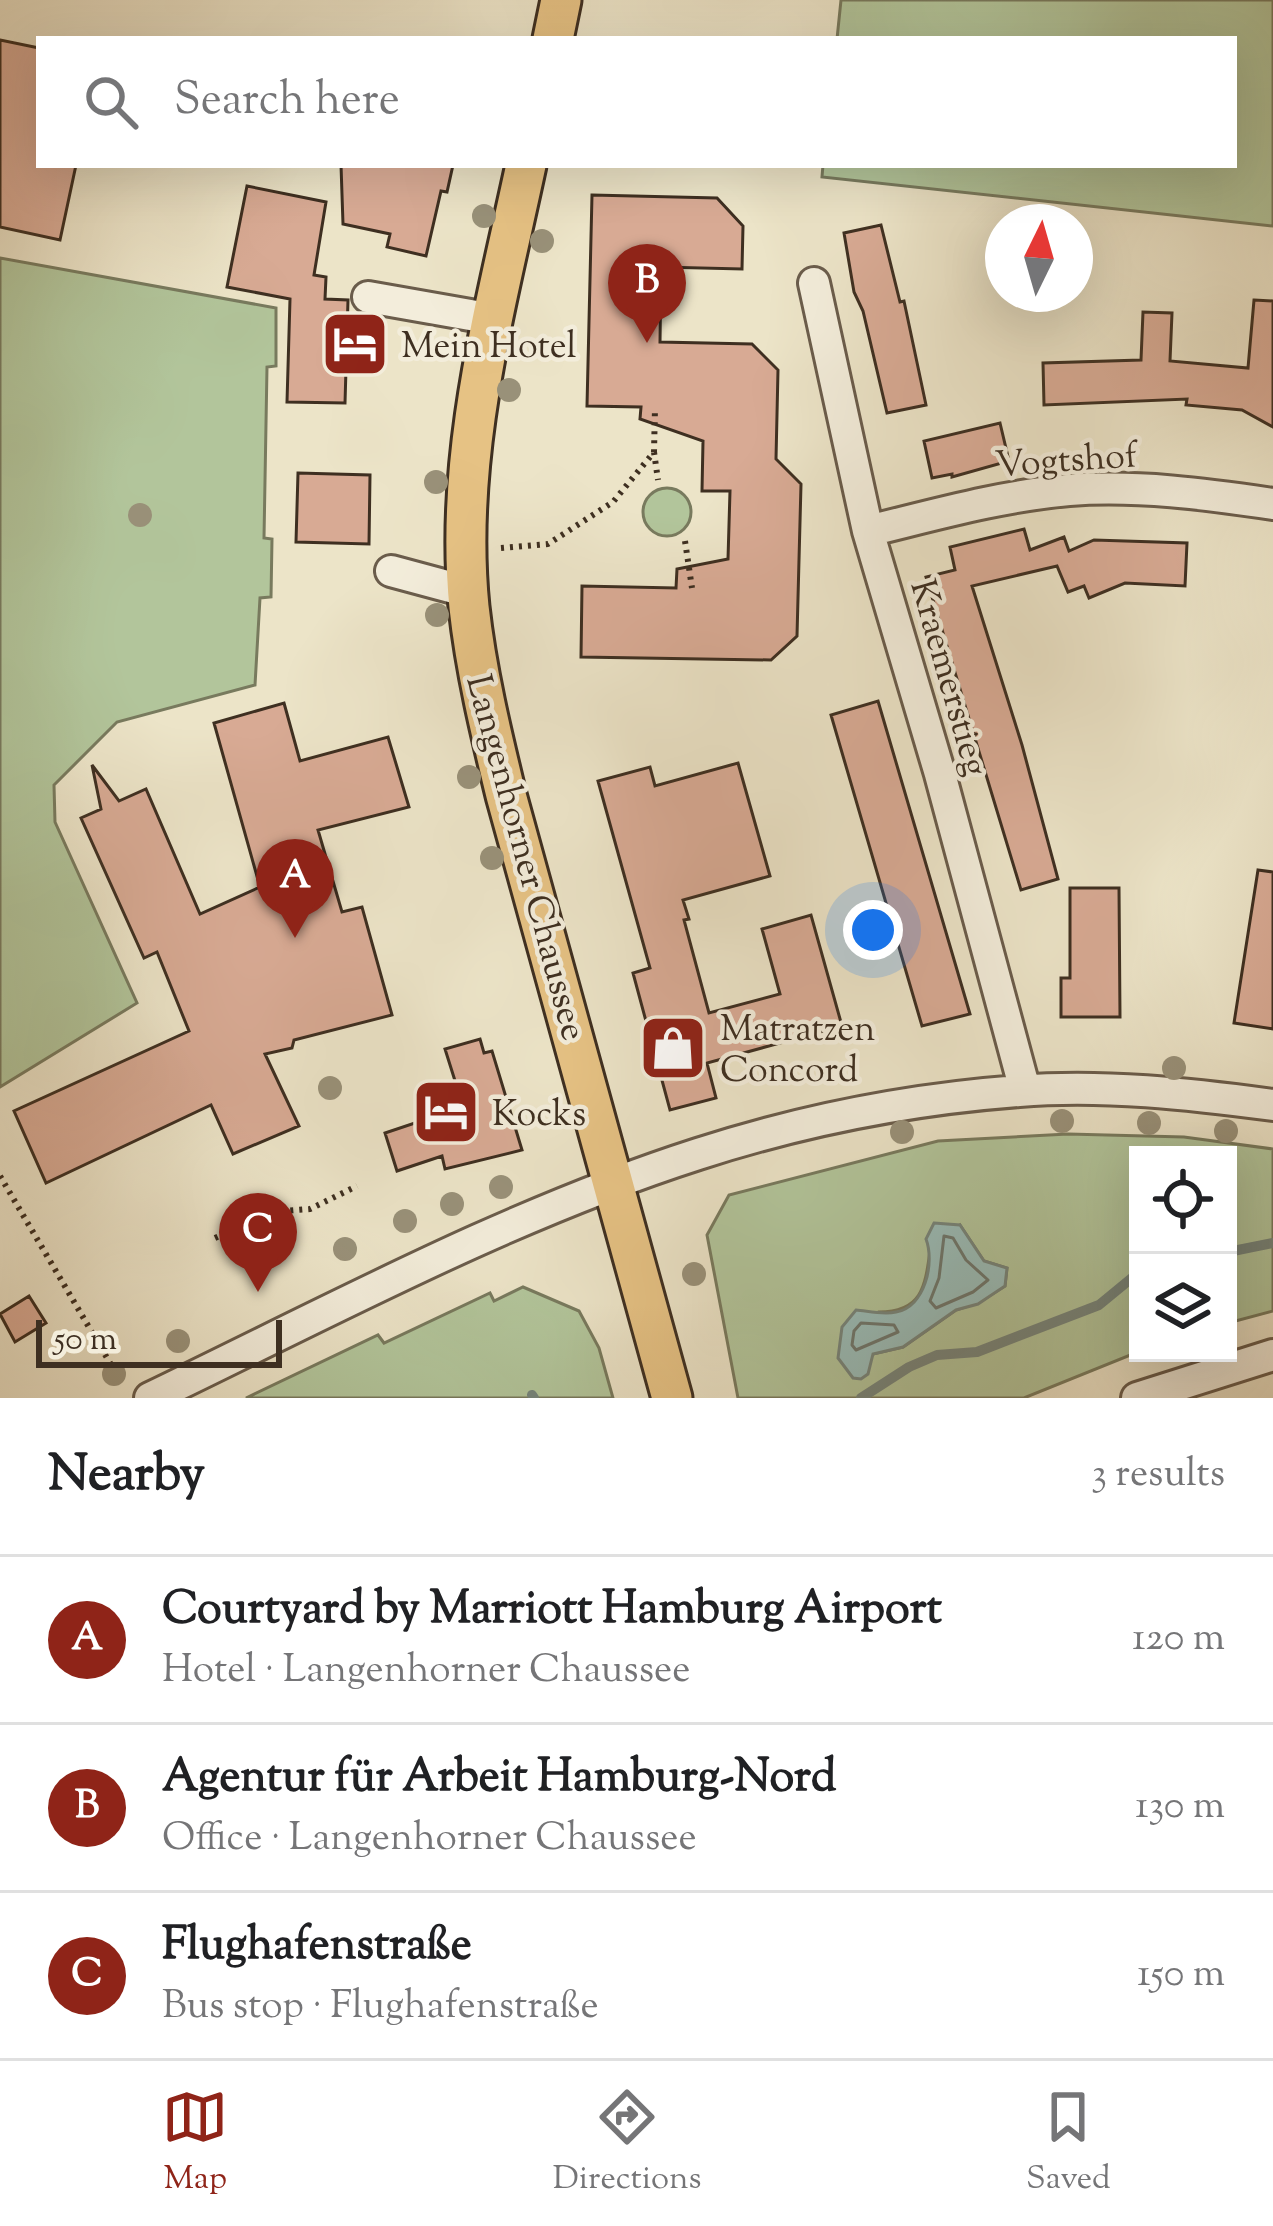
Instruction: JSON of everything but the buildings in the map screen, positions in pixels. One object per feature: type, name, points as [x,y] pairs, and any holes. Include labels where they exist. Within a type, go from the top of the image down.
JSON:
[{"type":"main road","points":[[554,36],[561,0]]},
{"type":"main road","name":"Langenhorner Chaussee","points":[[525,168],[472,434],[469,592],[487,719],[672,1398]]},
{"type":"street","name":"Kraemerstieg","points":[[814,283],[868,531],[940,774],[1025,1090]]},
{"type":"street","points":[[368,297],[493,319]]},
{"type":"street","name":"Vogtshof","points":[[868,531],[979,503],[1069,490],[1184,492],[1273,504]]},
{"type":"street","points":[[391,571],[469,592]]},
{"type":"street","points":[[150,1398],[458,1252],[615,1184],[706,1151],[844,1117],[1025,1090],[1273,1105]]},
{"type":"street","points":[[1137,1398],[1273,1355]]},
{"type":"path","points":[[656,408],[658,480]]},
{"type":"path","points":[[507,548],[548,544],[574,534],[613,502],[654,452]]},
{"type":"path","points":[[685,541],[692,588]]},
{"type":"path","points":[[0,1176],[131,1398]]},
{"type":"path","points":[[215,1238],[272,1212],[310,1210],[357,1186]]},
{"type":"green space","points":[[841,0],[1273,0],[1273,226],[822,177],[823,168],[1237,168],[1237,36],[837,36]]},
{"type":"green space","points":[[0,258],[276,308],[276,366],[267,367],[264,538],[272,539],[271,597],[260,598],[255,685],[117,722],[54,785],[55,822],[137,1003],[0,1087]]},
{"type":"green space","points":[[667,488],[684,495],[691,512],[684,529],[667,536],[650,529],[643,512],[650,495]]},
{"type":"green space","points":[[1068,1134],[1184,1137],[1273,1149],[1273,1311],[1237,1321],[1237,1146],[1129,1146],[1129,1356],[1024,1398],[738,1398],[707,1235],[729,1195],[938,1141]],"holes":[[[960,1225],[984,1261],[1007,1268],[1005,1286],[956,1310],[903,1347],[873,1354],[868,1362],[879,1312],[913,1302],[923,1286],[930,1251]]]},
{"type":"green space","points":[[523,1287],[579,1311],[599,1348],[613,1398],[246,1398],[378,1335],[384,1343],[490,1293],[494,1301]]},
{"type":"water","points":[[934,1223],[960,1225],[984,1261],[1007,1268],[1005,1286],[978,1304],[956,1310],[903,1347],[873,1354],[868,1374],[853,1378],[838,1358],[842,1327],[856,1310],[891,1313],[914,1302],[925,1283],[926,1239]]},
{"type":"waterway","points":[[1237,1250],[1273,1243]]},
{"type":"waterway","points":[[861,1398],[937,1355],[977,1352],[1099,1305],[1129,1280]]},
{"type":"place","name":"Agentur für Arbeit Hamburg-Nord","points":[[647,343]]},
{"type":"place","name":"Mein Hotel","points":[[355,344]]},
{"type":"place","name":"Courtyard by Marriott Hamburg Airport","points":[[295,938]]},
{"type":"place","name":"Matratzen Concord","points":[[673,1048]]},
{"type":"place","name":"Kocks","points":[[446,1112]]},
{"type":"place","name":"Flughafenstraße","points":[[258,1292]]}]
